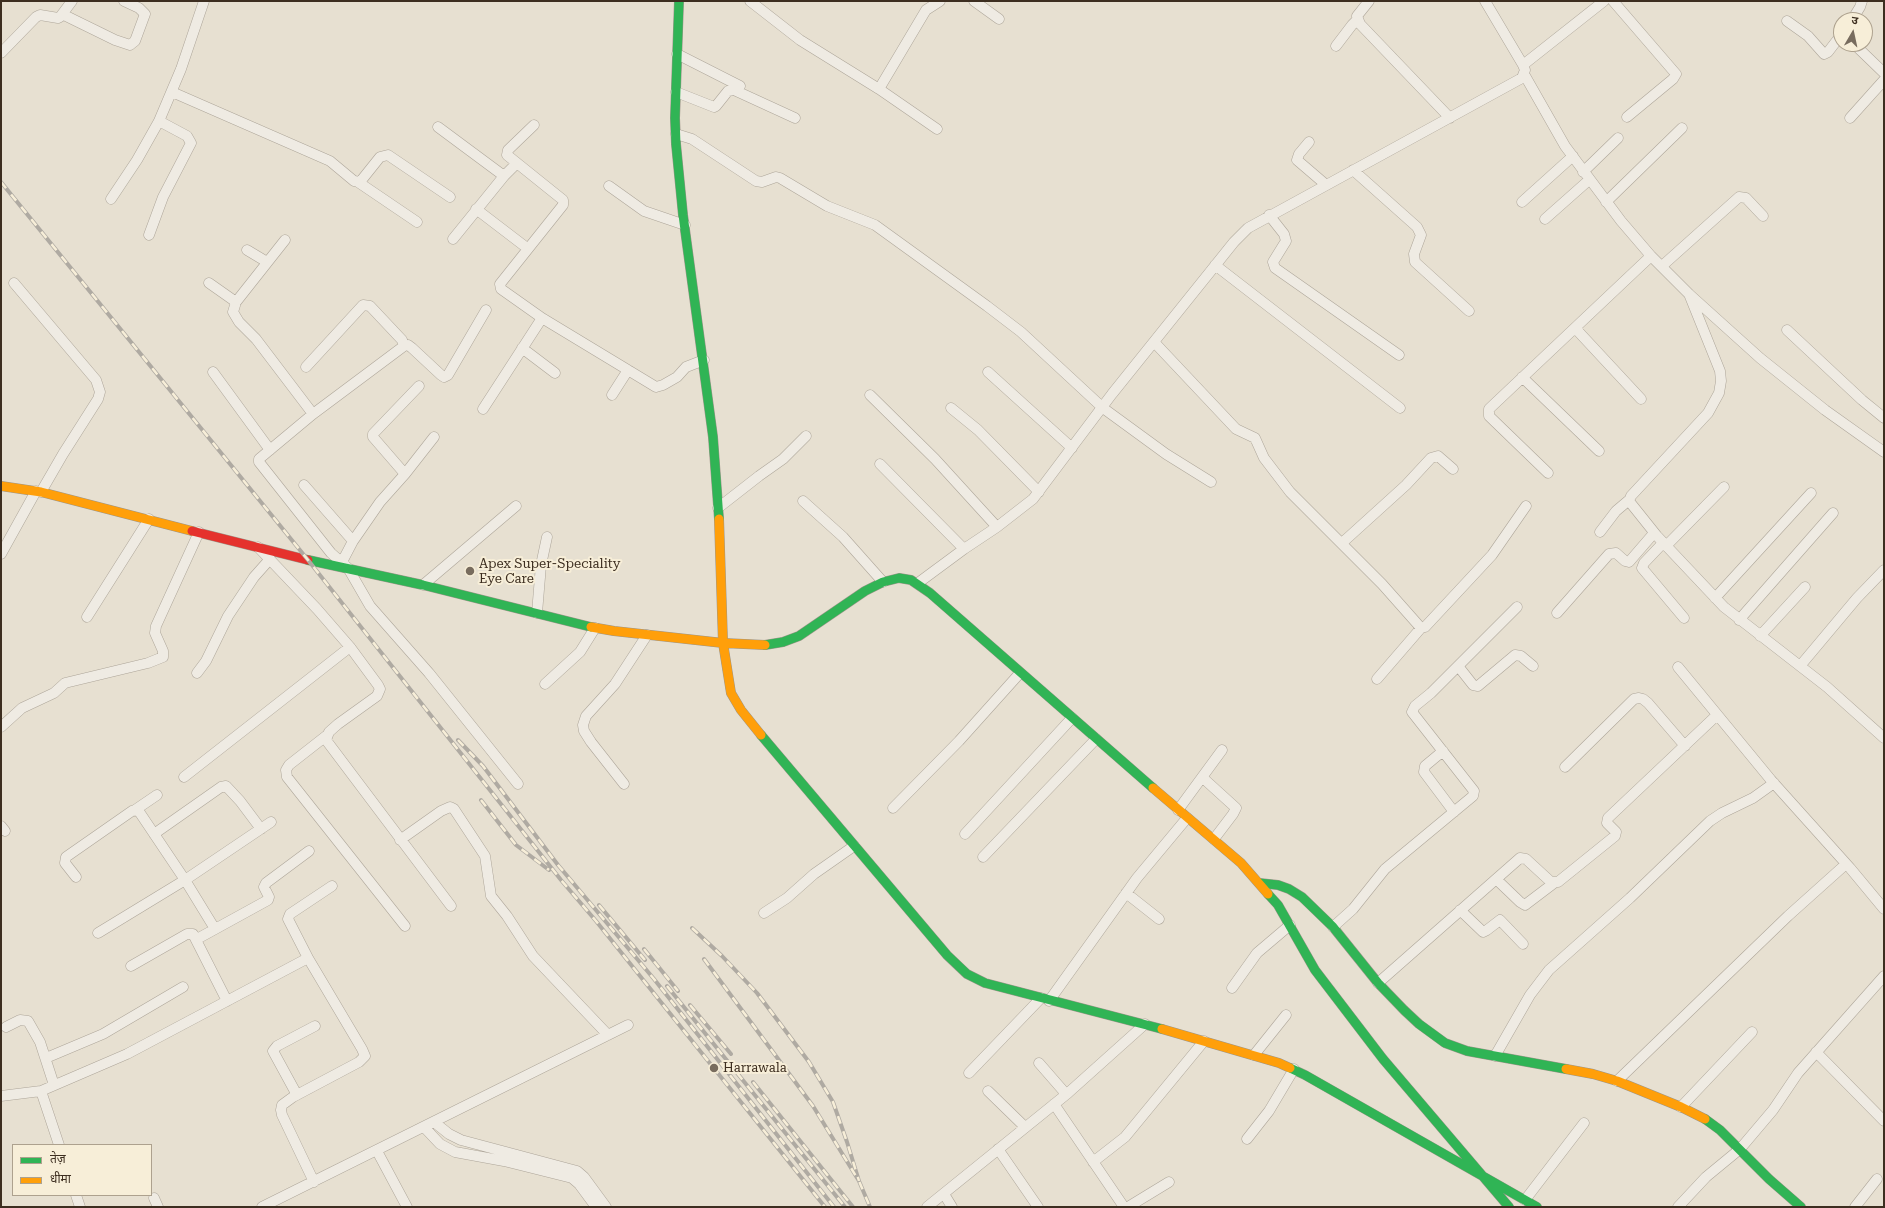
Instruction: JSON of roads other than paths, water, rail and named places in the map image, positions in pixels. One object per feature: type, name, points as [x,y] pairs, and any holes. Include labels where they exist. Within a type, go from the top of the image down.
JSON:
[{"type":"street","points":[[1,53],[40,15],[58,18],[64,15],[72,1]]},
{"type":"street","points":[[64,15],[109,37],[130,45],[135,41],[145,14],[139,8],[124,1]]},
{"type":"street","points":[[111,199],[138,160],[159,121],[191,44],[204,1]]},
{"type":"street","points":[[678,1],[676,134],[685,225],[713,437],[718,508],[723,643],[731,693],[735,701],[794,775],[854,846],[958,967],[967,974],[985,983],[1145,1024],[1254,1055],[1294,1069],[1537,1207]]},
{"type":"street","points":[[750,1],[800,40],[879,89],[937,129]]},
{"type":"street","points":[[879,89],[926,10],[940,1]]},
{"type":"street","points":[[974,1],[999,19]]},
{"type":"street","points":[[1336,46],[1352,25],[1358,20],[1359,12],[1369,1]]},
{"type":"street","points":[[1485,1],[1556,131],[1586,176],[1624,226],[1651,256],[1689,294],[1760,358],[1825,410],[1884,452]]},
{"type":"street","points":[[918,583],[1030,502],[1215,265],[1248,228],[1325,184],[1515,82],[1524,70],[1604,1]]},
{"type":"street","points":[[1613,1],[1676,74],[1673,79],[1627,118]]},
{"type":"street","points":[[1857,12],[1862,1]]},
{"type":"street","points":[[1358,20],[1450,118]]},
{"type":"street","points":[[1787,21],[1808,36],[1824,54],[1828,52],[1833,45]]},
{"type":"street","points":[[1863,52],[1883,69]]},
{"type":"street","points":[[677,54],[740,86]]},
{"type":"street","points":[[1850,118],[1884,80]]},
{"type":"street","points":[[676,92],[714,107],[728,91],[734,90],[795,118]]},
{"type":"street","points":[[172,92],[330,161],[417,222]]},
{"type":"street","points":[[149,235],[163,197],[191,143],[187,136],[159,121]]},
{"type":"street","points":[[534,125],[508,150],[507,155],[563,200],[563,205],[527,248],[500,284],[501,289],[542,318],[656,387],[663,385],[677,377],[686,367],[704,360]]},
{"type":"street","points":[[438,126],[504,176]]},
{"type":"street","points":[[1606,202],[1682,128]]},
{"type":"street","points":[[676,134],[692,139],[756,181],[762,182],[776,177],[780,178],[827,206],[875,225],[1021,332],[1103,408],[1170,457],[1212,482]]},
{"type":"street","points":[[1545,219],[1586,176],[1618,138]]},
{"type":"street","points":[[1309,142],[1299,154],[1297,160],[1325,184]]},
{"type":"street","points":[[358,182],[364,179],[380,157],[388,155],[450,197]]},
{"type":"street","points":[[1522,202],[1572,156]]},
{"type":"street","points":[[453,239],[476,209],[516,163]]},
{"type":"street","points":[[1353,170],[1417,227],[1421,235],[1414,254],[1415,262],[1469,311]]},
{"type":"street","points":[[608,186],[644,211],[685,225]]},
{"type":"street","points":[[1662,266],[1739,197],[1746,198],[1764,216]]},
{"type":"street","points":[[476,209],[527,248]]},
{"type":"street","points":[[1269,215],[1284,234],[1286,241],[1273,262],[1275,268],[1399,355]]},
{"type":"street","points":[[285,240],[236,302],[233,312],[235,317],[256,339],[313,414]]},
{"type":"street","points":[[247,250],[267,262]]},
{"type":"street","points":[[1548,473],[1489,416],[1490,406],[1651,256]]},
{"type":"street","points":[[1215,265],[1400,408]]},
{"type":"street","points":[[1,554],[39,491],[98,399],[100,392],[100,386],[14,283]]},
{"type":"street","points":[[209,283],[236,302]]},
{"type":"street","points":[[1600,532],[1613,514],[1629,500],[1699,424],[1708,413],[1719,393],[1721,381],[1720,371],[1689,294]]},
{"type":"street","points":[[306,367],[363,305],[370,306],[402,340],[404,346]]},
{"type":"street","points":[[486,310],[448,375],[444,377],[412,348],[408,345],[404,346],[313,414],[259,459],[259,462],[331,553],[345,565],[370,606],[429,673],[518,784]]},
{"type":"street","points":[[483,409],[542,318]]},
{"type":"street","points":[[1575,328],[1641,399]]},
{"type":"street","points":[[1787,330],[1862,400],[1884,418]]},
{"type":"street","points":[[1154,342],[1236,430],[1255,438],[1264,458],[1290,492],[1342,543],[1421,628]]},
{"type":"street","points":[[522,348],[555,373]]},
{"type":"street","points":[[612,395],[628,370]]},
{"type":"street","points":[[213,372],[270,450]]},
{"type":"street","points":[[988,372],[1072,448]]},
{"type":"street","points":[[1522,377],[1599,451]]},
{"type":"street","points":[[405,474],[373,437],[373,434],[419,386]]},
{"type":"street","points":[[870,395],[935,459],[997,527]]},
{"type":"street","points":[[951,408],[978,430],[1039,492]]},
{"type":"street","points":[[718,508],[754,479],[783,459],[806,436]]},
{"type":"street","points":[[345,565],[353,541],[380,502],[405,474],[434,437]]},
{"type":"street","points":[[1342,543],[1406,485],[1431,458],[1438,456],[1453,469]]},
{"type":"street","points":[[880,464],[964,549]]},
{"type":"street","points":[[304,485],[353,541]]},
{"type":"street","points":[[1,486],[39,491],[258,547],[345,565],[595,628],[647,635],[723,643],[766,645],[783,642],[799,636],[865,591],[883,582],[899,578],[918,583],[1187,818],[1241,863],[1278,905],[1315,970],[1383,1059],[1509,1207]]},
{"type":"street","points":[[1684,618],[1642,568],[1644,563],[1724,486]]},
{"type":"street","points":[[1715,598],[1811,493]]},
{"type":"street","points":[[803,500],[843,537],[883,582]]},
{"type":"street","points":[[1629,500],[1654,533],[1715,598],[1739,620],[1851,707],[1884,738]]},
{"type":"street","points":[[423,585],[516,506]]},
{"type":"street","points":[[1377,679],[1421,628],[1425,627],[1492,555],[1526,506]]},
{"type":"street","points":[[1739,620],[1833,512]]},
{"type":"street","points":[[87,617],[149,519]]},
{"type":"street","points":[[1,727],[22,708],[54,693],[65,684],[148,663],[163,657],[163,651],[155,633],[156,626],[199,532]]},
{"type":"street","points":[[1557,613],[1610,554],[1616,553],[1625,561],[1629,562],[1654,533]]},
{"type":"street","points":[[537,613],[541,565],[547,537]]},
{"type":"street","points":[[258,547],[350,647],[380,689],[379,693],[338,724],[326,736],[289,765],[286,770],[287,777],[405,926]]},
{"type":"street","points":[[197,673],[206,661],[228,616],[254,578],[270,559]]},
{"type":"street","points":[[1800,666],[1857,598],[1884,570]]},
{"type":"street","points":[[1760,636],[1805,587]]},
{"type":"street","points":[[1333,927],[1353,908],[1385,869],[1473,796],[1474,791],[1412,712],[1415,706],[1517,608]]},
{"type":"street","points":[[545,684],[580,652],[595,628]]},
{"type":"street","points":[[624,784],[591,742],[584,731],[583,725],[586,716],[615,684],[647,635]]},
{"type":"street","points":[[184,777],[350,647]]},
{"type":"street","points":[[1458,666],[1473,685],[1478,686],[1515,655],[1521,656],[1532,666]]},
{"type":"street","points":[[1678,667],[1774,783],[1884,909]]},
{"type":"street","points":[[893,808],[958,741],[1020,673]]},
{"type":"street","points":[[1565,767],[1634,699],[1639,698],[1648,703],[1685,746]]},
{"type":"street","points":[[1496,879],[1525,905],[1554,883],[1558,882],[1615,836],[1616,832],[1607,823],[1608,818],[1717,715]]},
{"type":"street","points":[[965,834],[1072,718]]},
{"type":"street","points":[[326,736],[328,744],[451,906]]},
{"type":"street","points":[[983,857],[1096,739]]},
{"type":"street","points":[[1178,810],[1203,778],[1222,750]]},
{"type":"street","points":[[1443,751],[1425,766],[1424,772],[1454,812]]},
{"type":"street","points":[[1203,778],[1236,808],[1214,839]]},
{"type":"street","points":[[1495,1056],[1530,995],[1549,970],[1630,898],[1710,821],[1722,813],[1749,801],[1774,783]]},
{"type":"street","points":[[154,834],[224,786],[229,787],[261,829]]},
{"type":"street","points":[[76,877],[64,861],[66,857],[156,795]]},
{"type":"street","points":[[400,840],[441,811],[450,807],[454,810],[485,856],[491,896],[507,916],[532,956],[608,1035]]},
{"type":"street","points":[[135,810],[140,812],[215,929]]},
{"type":"street","points":[[969,1073],[1045,999],[1154,857],[1187,818]]},
{"type":"street","points":[[98,933],[185,880],[271,822]]},
{"type":"street","points":[[764,913],[787,898],[814,874],[854,846]]},
{"type":"street","points":[[197,939],[268,900],[269,897],[264,887],[266,883],[310,851]]},
{"type":"street","points":[[1378,983],[1518,859],[1523,857],[1554,883]]},
{"type":"street","points":[[1617,1081],[1788,916],[1846,864]]},
{"type":"street","points":[[1259,883],[1278,885],[1289,889],[1302,897],[1333,927],[1378,983],[1419,1024],[1445,1043],[1467,1051],[1568,1069],[1617,1081],[1682,1107],[1711,1122],[1801,1207]]},
{"type":"street","points":[[314,1182],[281,1110],[285,1102],[359,1062],[365,1056],[289,923],[288,916],[332,886]]},
{"type":"street","points":[[1126,893],[1159,919]]},
{"type":"street","points":[[1460,910],[1483,932],[1500,920],[1523,944]]},
{"type":"street","points":[[1232,988],[1257,953],[1290,925]]},
{"type":"street","points":[[131,966],[187,934],[193,934],[197,939],[227,1001]]},
{"type":"street","points":[[1,1096],[41,1091],[143,1046],[308,958]]},
{"type":"street","points":[[1678,1207],[1706,1177],[1740,1149],[1773,1110],[1792,1081],[1816,1052],[1884,976]]},
{"type":"street","points":[[46,1058],[103,1034],[183,987]]},
{"type":"street","points":[[1254,1055],[1286,1015]]},
{"type":"street","points":[[6,1027],[20,1020],[28,1022],[40,1042],[54,1085]]},
{"type":"street","points":[[928,1207],[1066,1094],[1145,1024]]},
{"type":"street","points":[[262,1207],[628,1025]]},
{"type":"street","points":[[297,1095],[273,1051],[277,1046],[315,1026]]},
{"type":"street","points":[[1682,1107],[1752,1032]]},
{"type":"street","points":[[1093,1162],[1125,1137],[1204,1041]]},
{"type":"street","points":[[1816,1052],[1884,1121]]},
{"type":"street","points":[[1039,1063],[1066,1094]]},
{"type":"street","points":[[1247,1139],[1269,1111],[1294,1069]]},
{"type":"street","points":[[988,1090],[1025,1127]]},
{"type":"street","points":[[41,1091],[59,1144]]},
{"type":"street","points":[[1054,1104],[1124,1207]]},
{"type":"street","points":[[1525,1200],[1584,1123]]},
{"type":"street","points":[[429,1124],[440,1144],[455,1152],[577,1176],[590,1184],[606,1207]]},
{"type":"street","points":[[998,1149],[1038,1207]]},
{"type":"street","points":[[377,1150],[407,1207]]},
{"type":"street","points":[[577,1176],[596,1207]]},
{"type":"street","points":[[1855,1207],[1877,1179]]},
{"type":"street","points":[[1128,1207],[1169,1182]]},
{"type":"street","points":[[944,1194],[952,1207]]},
{"type":"street","points":[[76,1196],[80,1207]]},
{"type":"railway","points":[[1,182],[308,560],[561,880],[596,921],[825,1207]]},
{"type":"railway","points":[[458,740],[483,766],[558,865],[654,979],[834,1207]]},
{"type":"railway","points":[[481,800],[516,845],[549,870]]},
{"type":"railway","points":[[599,905],[645,960]]},
{"type":"railway","points":[[692,928],[722,956],[757,993],[809,1062],[833,1102],[859,1181]]},
{"type":"railway","points":[[644,949],[678,991]]},
{"type":"railway","points":[[704,959],[813,1106],[859,1181],[870,1207]]},
{"type":"railway","points":[[667,986],[845,1207]]},
{"type":"railway","points":[[690,1005],[731,1054]]},
{"type":"railway","points":[[753,1082],[853,1207]]},
{"type":"place","name":"Apex Super-Speciality Eye Care","points":[[470,571]]},
{"type":"place","name":"Harrawala","points":[[714,1068]]}]
